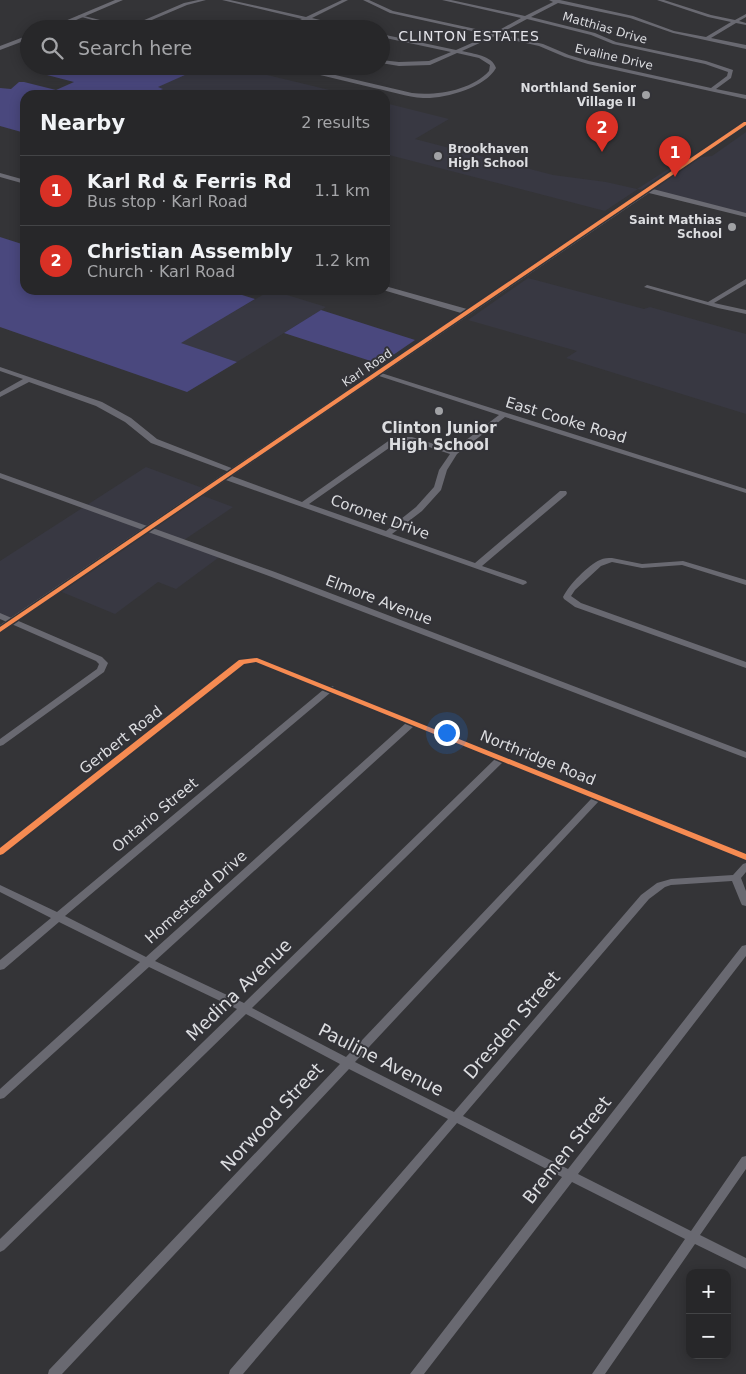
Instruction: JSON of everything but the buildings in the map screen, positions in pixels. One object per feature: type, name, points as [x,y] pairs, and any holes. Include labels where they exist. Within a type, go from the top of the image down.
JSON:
[{"type":"main road","points":[[70,20],[120,0]]},
{"type":"main road","points":[[0,48],[20,40]]},
{"type":"main road","name":"Karl Road","points":[[0,630],[746,124]]},
{"type":"main road","points":[[0,174],[20,180]]},
{"type":"main road","points":[[647,190],[746,215]]},
{"type":"main road","points":[[390,289],[468,312]]},
{"type":"street","points":[[149,20],[186,4],[204,0]]},
{"type":"street","points":[[224,0],[316,20]]},
{"type":"street","points":[[303,20],[346,0]]},
{"type":"street","name":"Evaline Drive","points":[[365,0],[392,12],[541,45],[567,56],[588,62],[746,98]]},
{"type":"street","name":"Matthias Drive","points":[[444,0],[585,31],[615,43],[706,63],[731,71],[730,76],[711,90]]},
{"type":"street","points":[[551,0],[631,17],[666,30],[746,47]]},
{"type":"street","points":[[659,0],[702,14],[746,24]]},
{"type":"street","points":[[390,62],[430,63],[494,35],[559,1]]},
{"type":"street","points":[[677,5],[685,2]]},
{"type":"street","points":[[707,39],[746,15]]},
{"type":"street","points":[[80,16],[97,20]]},
{"type":"street","points":[[327,75],[412,95],[432,97],[458,92],[491,73],[493,68],[487,60],[456,51],[390,37]]},
{"type":"street","points":[[709,304],[746,281]]},
{"type":"street","points":[[647,287],[746,312]]},
{"type":"street","points":[[0,369],[99,404],[128,420],[154,441],[231,474]]},
{"type":"street","name":"East Cooke Road","points":[[378,374],[746,491]]},
{"type":"street","points":[[0,395],[29,379]]},
{"type":"street","points":[[387,534],[419,509],[438,488],[443,470],[454,453],[503,414]]},
{"type":"street","points":[[304,504],[397,439],[412,439],[454,453]]},
{"type":"street","name":"Coronet Drive","points":[[231,474],[304,504],[523,583]]},
{"type":"street","name":"Elmore Avenue","points":[[0,475],[67,501],[150,529],[746,755]]},
{"type":"street","points":[[476,566],[563,493]]},
{"type":"street","points":[[746,583],[682,563],[642,566],[604,560],[571,590],[568,597],[578,606],[746,666]]},
{"type":"street","points":[[0,616],[99,659],[104,663],[101,670],[0,743]]},
{"type":"street","name":"Gerbert Road","points":[[0,852],[236,666],[251,660],[263,661]]},
{"type":"street","name":"Northridge Road","points":[[263,661],[746,857]]},
{"type":"street","name":"Ontario Street","points":[[0,966],[330,688]]},
{"type":"street","name":"Homestead Drive","points":[[0,1095],[413,722]]},
{"type":"street","name":"Medina Avenue","points":[[0,1247],[502,758]]},
{"type":"street","name":"Norwood Street","points":[[54,1374],[598,797]]},
{"type":"street","points":[[746,866],[736,878],[746,903]]},
{"type":"street","name":"Dresden Street","points":[[235,1374],[652,890],[672,882],[736,878]]},
{"type":"street","name":"Pauline Avenue","points":[[0,888],[147,962],[246,1009],[347,1063],[746,1264]]},
{"type":"street","name":"Bremen Street","points":[[416,1374],[746,948]]},
{"type":"street","points":[[598,1374],[746,1160]]},
{"type":"shaded area","points":[[47,75],[185,75],[158,87],[163,89],[161,90],[56,90],[74,82]]},
{"type":"shaded area","points":[[110,75],[267,75],[329,90],[160,90],[162,89]]},
{"type":"shaded area","points":[[19,82],[56,90],[20,90],[20,132],[0,126],[0,88],[11,89]]},
{"type":"shaded area","points":[[390,104],[449,119],[415,139],[553,175],[606,182],[637,189],[684,159],[712,156],[746,132],[746,215],[638,189],[605,211],[390,155]]},
{"type":"shaded area","points":[[0,237],[20,243],[20,295],[242,295],[255,299],[181,343],[237,362],[187,392],[0,327]]},
{"type":"shaded area","points":[[528,278],[644,309],[650,307],[746,334],[746,414],[566,358],[577,351],[468,320]]},
{"type":"shaded area","points":[[262,295],[287,295],[326,307],[237,362],[180,343]]},
{"type":"shaded area","points":[[321,310],[415,340],[380,364],[284,333]]},
{"type":"shaded area","points":[[146,467],[208,490],[201,495],[233,507],[184,540],[222,555],[176,589],[158,582],[115,614],[57,590],[11,622],[0,617],[0,561]]},
{"type":"cycle path","points":[[0,630],[746,123]]},
{"type":"cycle path","points":[[0,852],[242,662],[257,660],[746,857]]},
{"type":"place","name":"Northland Senior Village II","points":[[646,95]]},
{"type":"place","name":"Christian Assembly","points":[[602,152]]},
{"type":"place","name":"Brookhaven High School","points":[[438,156]]},
{"type":"place","name":"Karl Rd & Ferris Rd","points":[[675,177]]},
{"type":"place","name":"Saint Mathias School","points":[[732,227]]},
{"type":"place","name":"Clinton Junior High School","points":[[439,411]]},
{"type":"district","name":"CLINTON ESTATES","points":[[469,36]]}]
